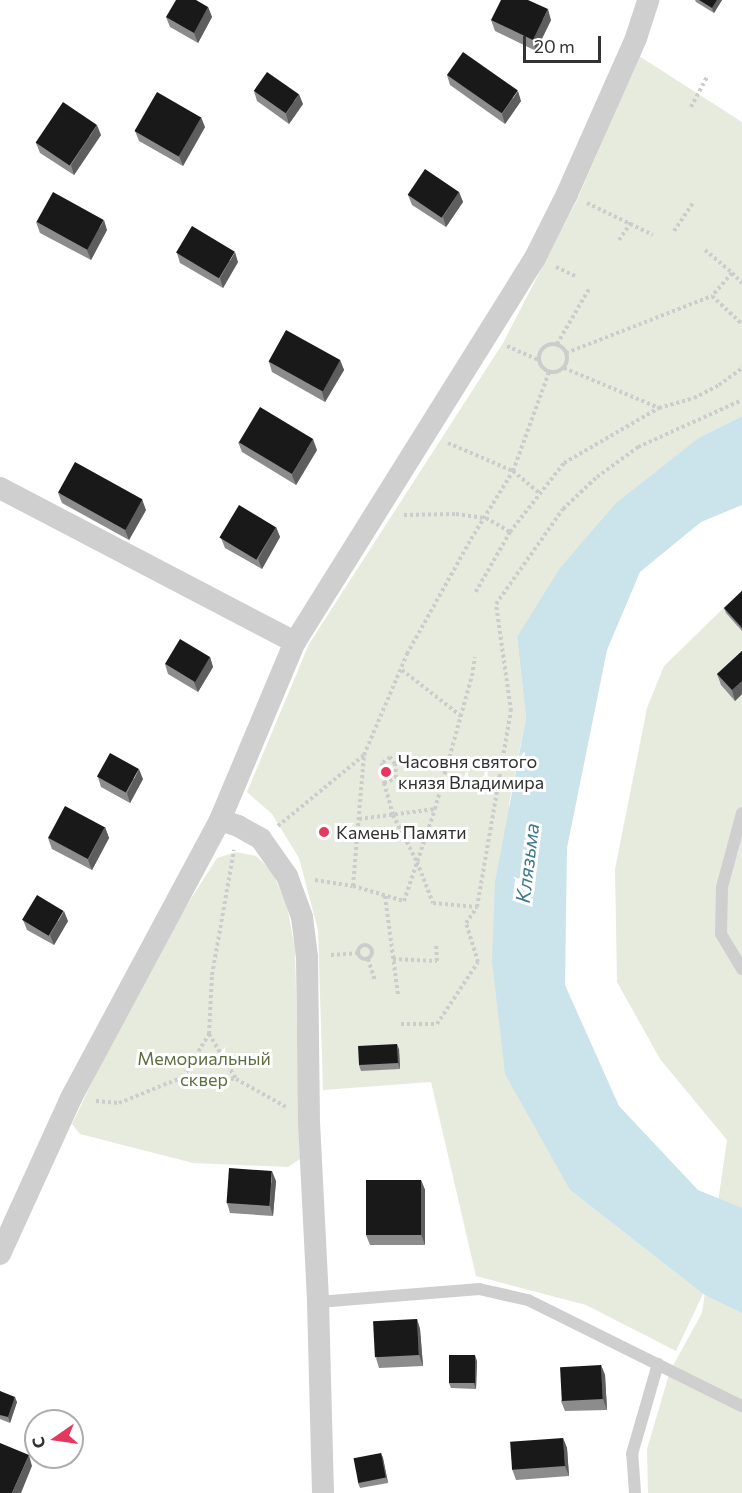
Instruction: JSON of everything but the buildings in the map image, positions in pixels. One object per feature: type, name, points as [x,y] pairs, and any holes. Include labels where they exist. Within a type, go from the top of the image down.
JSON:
[{"type":"street","points":[[0,1254],[71,1098],[229,823],[295,642],[488,337],[535,258],[567,194],[636,38],[648,0]]},
{"type":"street","points":[[0,488],[295,642]]},
{"type":"street","points":[[229,823],[261,840],[287,876],[302,917],[307,957],[309,1122],[318,1302],[323,1493]]},
{"type":"lane","points":[[742,813],[722,888],[721,934],[742,969]]},
{"type":"lane","points":[[318,1302],[479,1289],[528,1300],[742,1406]]},
{"type":"lane","points":[[635,1493],[633,1454],[658,1364]]},
{"type":"path","points":[[691,107],[707,76]]},
{"type":"path","points":[[567,194],[631,222],[654,235]]},
{"type":"path","points":[[674,231],[694,201]]},
{"type":"path","points":[[619,240],[631,222]]},
{"type":"path","points":[[705,250],[742,283]]},
{"type":"path","points":[[566,353],[712,296],[732,273]]},
{"type":"path","points":[[538,360],[543,347],[557,344],[589,289]]},
{"type":"path","points":[[712,296],[742,324]]},
{"type":"path","points":[[488,337],[538,360],[542,368],[549,372],[564,368],[659,408]]},
{"type":"path","points":[[557,344],[566,353]]},
{"type":"path","points":[[564,368],[566,353]]},
{"type":"path","points":[[475,593],[510,532],[564,463],[659,408],[694,398],[719,385],[742,368]]},
{"type":"path","points":[[352,886],[364,755],[407,654],[471,539],[486,518],[517,463],[549,372]]},
{"type":"path","points":[[401,1024],[437,1024],[478,962],[466,923],[477,907],[511,711],[496,604],[564,509],[597,477],[638,447],[742,400]]},
{"type":"path","points":[[426,434],[511,470],[539,493]]},
{"type":"path","points":[[373,516],[456,514],[486,518],[510,532]]},
{"type":"path","points":[[287,876],[352,886],[404,901],[435,809],[472,676],[475,657]]},
{"type":"path","points":[[402,670],[461,716]]},
{"type":"path","points":[[261,840],[364,755]]},
{"type":"path","points":[[384,783],[396,778],[395,764],[390,757],[382,763],[384,783],[393,815],[417,862],[434,903],[477,907]]},
{"type":"path","points":[[359,819],[435,809]]},
{"type":"path","points":[[183,1077],[209,1034],[212,975],[229,823]]},
{"type":"path","points":[[385,896],[398,995]]},
{"type":"path","points":[[393,959],[437,961],[436,944]]},
{"type":"path","points":[[368,959],[375,981]]},
{"type":"path","points":[[209,1034],[236,1079]]},
{"type":"path","points":[[71,1098],[119,1103],[183,1077],[236,1079],[309,1122]]},
{"type":"green space","points":[[639,56],[742,122],[742,416],[700,437],[517,637],[526,718],[509,804],[570,1190],[703,1294],[676,1351],[586,1305],[476,1276],[431,1082],[323,1090],[318,930],[299,858],[272,814],[247,792],[309,644],[503,343],[578,198]]},
{"type":"green space","points":[[742,590],[742,1493],[648,1493],[647,1449],[670,1371],[702,1313],[727,1140],[660,1059],[617,982],[615,869],[647,708],[664,666]]},
{"type":"green space","name":"Мемориальный сквер","points":[[236,852],[256,856],[272,871],[287,906],[295,949],[300,1159],[288,1167],[193,1163],[80,1134],[72,1124],[178,919],[217,858]]},
{"type":"water","name":"Клязьма","points":[[742,416],[742,505],[701,522],[640,572],[607,650],[567,848],[565,985],[619,1106],[698,1190],[742,1208],[742,1313],[703,1294],[570,1190],[505,1074],[492,961],[495,882],[526,718],[517,637],[560,568],[616,503],[700,437]]},
{"type":"place","name":"Часовня святого князя Владимира","points":[[386,772]]},
{"type":"place","name":"Камень Памяти","points":[[324,832]]}]
